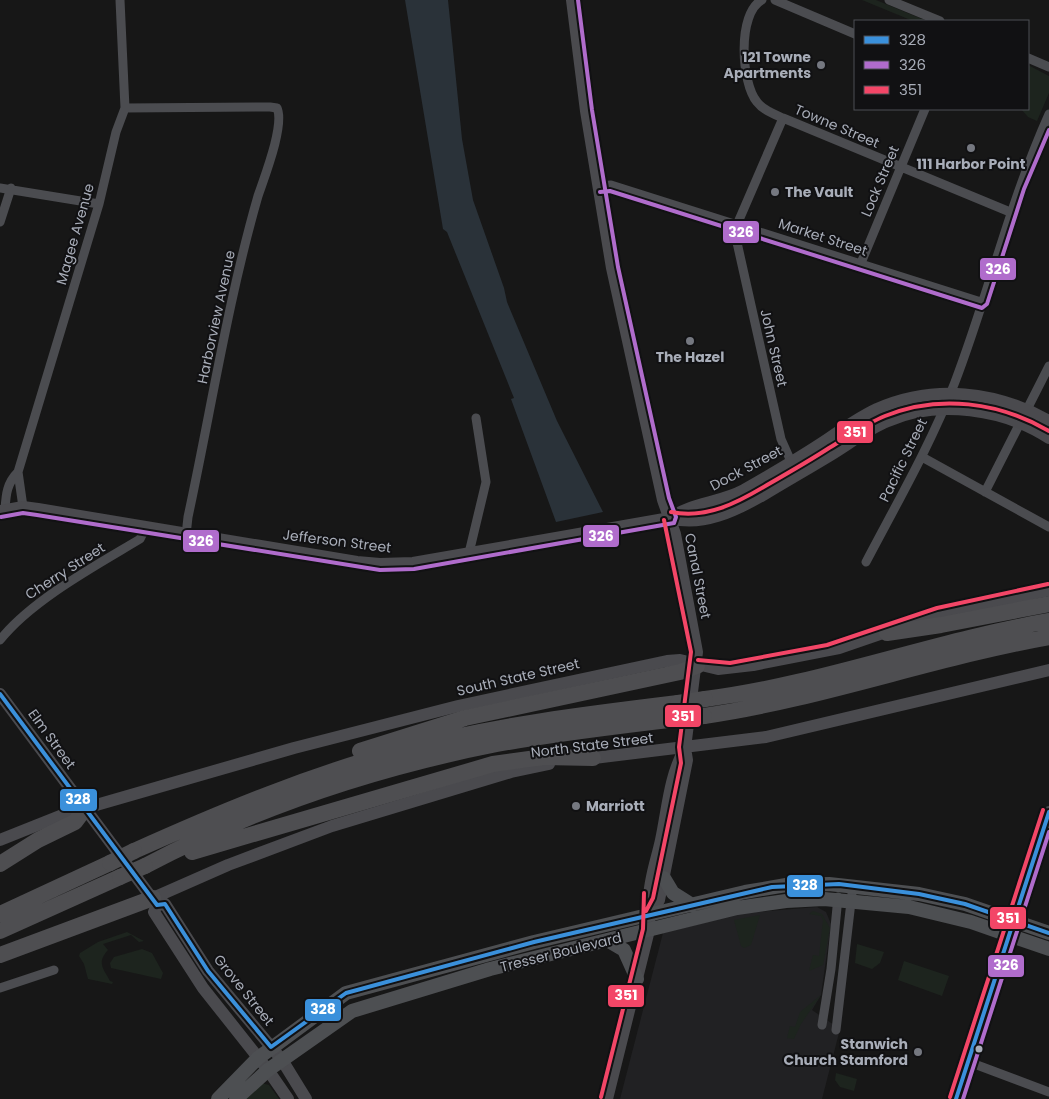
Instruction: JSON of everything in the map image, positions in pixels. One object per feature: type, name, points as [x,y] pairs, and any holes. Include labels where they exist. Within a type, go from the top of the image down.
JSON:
[{"type":"highway","points":[[887,633],[941,625],[1049,604]]},
{"type":"highway","points":[[704,707],[953,641],[1049,621]]},
{"type":"highway","points":[[0,931],[184,846],[262,813],[324,790],[396,768],[516,741],[678,711],[704,707],[792,701],[956,657],[1049,637]]},
{"type":"highway","points":[[0,914],[134,851],[271,792],[336,760],[444,724],[680,672],[697,666]]},
{"type":"highway","points":[[271,792],[352,764],[463,735],[566,717],[678,711]]},
{"type":"highway","points":[[144,866],[493,764],[544,757],[593,758]]},
{"type":"highway","points":[[0,864],[38,840],[74,822],[84,810]]},
{"type":"highway","points":[[0,954],[155,902]]},
{"type":"main road","name":"Canal Street","points":[[572,0],[598,186],[612,268],[663,500],[670,518],[693,624],[697,666],[685,748]]},
{"type":"main road","name":"Dock Street","points":[[670,518],[682,510],[725,499],[877,409],[902,400],[950,393],[996,399],[1028,410],[1049,421]]},
{"type":"main road","points":[[670,518],[689,521],[728,512],[798,475],[888,421],[908,414],[942,410],[981,412],[1020,423],[1049,438]]},
{"type":"main road","name":"Jefferson Street","points":[[3,510],[23,507],[186,535],[380,564],[413,563],[670,518]]},
{"type":"main road","name":"South State Street","points":[[0,840],[65,814],[294,748],[458,706],[652,663],[680,660],[697,666],[724,670],[746,667],[840,648],[938,614],[1049,590]]},
{"type":"main road","name":"North State Street","points":[[155,902],[237,862],[332,826],[511,772],[539,765],[780,735],[1049,670]]},
{"type":"main road","name":"Elm Street","points":[[0,694],[84,810],[155,902]]},
{"type":"main road","points":[[651,914],[659,900],[664,878],[687,760],[685,748]]},
{"type":"main road","points":[[607,1099],[649,930],[651,914],[648,898],[663,831],[667,795],[676,766],[685,748]]},
{"type":"main road","points":[[956,1099],[1049,812]]},
{"type":"main road","points":[[664,878],[673,892],[692,904]]},
{"type":"main road","name":"Tresser Boulevard","points":[[218,1099],[271,1047],[346,993],[534,942],[772,887],[846,885],[943,898],[1049,933]]},
{"type":"main road","name":"Tresser Boulevard","points":[[236,1099],[268,1070],[352,1010],[490,970],[702,916],[766,903],[797,900],[845,901],[928,910],[1010,934],[1049,949]]},
{"type":"main road","name":"Grove Street","points":[[288,1099],[268,1070],[203,988],[154,912],[155,902],[165,904],[208,970],[282,1060],[306,1099]]},
{"type":"main road","points":[[607,940],[624,950],[637,979]]},
{"type":"street","name":"Magee Avenue","points":[[3,510],[9,484],[18,472],[99,204],[116,132],[125,108],[120,0]]},
{"type":"street","name":"Towne Street","points":[[762,0],[754,8],[745,30],[743,46],[749,85],[756,101],[783,118],[1010,212]]},
{"type":"street","points":[[775,0],[854,34]]},
{"type":"street","points":[[889,0],[938,20]]},
{"type":"street","points":[[1029,58],[1049,67]]},
{"type":"street","name":"Harborview Avenue","points":[[125,108],[278,108],[279,112],[278,131],[247,235],[188,516],[186,535]]},
{"type":"street","name":"Lock Street","points":[[861,263],[925,110]]},
{"type":"street","name":"Pacific Street","points":[[866,562],[922,457],[950,393],[1024,171],[1049,114]]},
{"type":"street","points":[[737,224],[783,118]]},
{"type":"street","name":"Market Street","points":[[598,186],[611,185],[981,302]]},
{"type":"street","points":[[0,188],[10,188],[99,204]]},
{"type":"street","points":[[0,222],[10,188]]},
{"type":"street","name":"John Street","points":[[737,224],[737,243],[781,439],[790,462],[798,475]]},
{"type":"street","points":[[985,492],[1049,366]]},
{"type":"street","points":[[469,553],[486,482],[476,418]]},
{"type":"street","points":[[922,457],[1049,527]]},
{"type":"street","name":"Magee Avenue","points":[[18,472],[23,507]]},
{"type":"street","name":"Cherry Street","points":[[0,640],[14,622],[34,607],[140,539],[146,527]]},
{"type":"street","points":[[836,1030],[843,970],[846,885]]},
{"type":"street","points":[[822,1025],[845,901],[846,885]]},
{"type":"street","points":[[831,969],[843,970]]},
{"type":"street","points":[[0,988],[54,970]]},
{"type":"street","points":[[968,1062],[1049,1092]]},
{"type":"shaded area","points":[[405,0],[448,0],[462,139],[473,200],[504,288],[507,302],[557,421],[603,512],[556,522],[511,399],[514,398],[447,232],[443,229]]},
{"type":"shaded area","points":[[862,0],[876,0],[925,20],[911,20]]},
{"type":"shaded area","points":[[1029,66],[1049,76],[1049,93],[1037,121],[1028,117],[1022,110],[1029,110]]},
{"type":"shaded area","points":[[817,907],[826,912],[831,924],[821,995],[812,1010],[840,1029],[822,1099],[620,1099],[663,933],[743,913]]},
{"type":"shaded area","points":[[813,911],[822,914],[830,928],[823,965],[809,971],[813,955],[819,956],[823,920],[821,916],[809,914]]},
{"type":"shaded area","points":[[760,915],[751,945],[744,948],[741,946],[734,920]]},
{"type":"shaded area","points":[[127,932],[144,941],[139,942],[131,935],[103,944],[108,950],[102,959],[102,966],[110,981],[113,982],[112,984],[88,979],[84,964],[79,956],[80,953],[98,942]]},
{"type":"shaded area","points":[[857,944],[884,952],[880,963],[872,969],[855,963]]},
{"type":"shaded area","points":[[142,949],[152,953],[163,973],[161,979],[111,968],[110,963],[114,957]]},
{"type":"shaded area","points":[[904,961],[949,976],[942,996],[898,980]]},
{"type":"shaded area","points":[[821,995],[801,1024],[794,1039],[787,1038],[790,1026],[795,1027],[800,1012]]},
{"type":"shaded area","points":[[836,1073],[857,1079],[854,1091],[840,1087],[835,1080]]},
{"type":"shaded area","points":[[262,1083],[269,1085],[279,1099],[244,1099]]},
{"type":"transit line","name":"326","points":[[1,517],[23,513],[380,570],[414,569],[674,523],[676,517],[669,498],[618,267],[592,110],[578,0]]},
{"type":"transit line","name":"326","points":[[600,192],[610,191],[982,308],[987,304],[1024,189],[1049,130]]},
{"type":"transit line","name":"351","points":[[671,512],[697,513],[721,508],[733,503],[756,492],[870,423],[906,409],[947,403],[969,404],[1010,413],[1049,431]]},
{"type":"transit line","name":"351","points":[[646,911],[653,898],[681,763],[679,747],[691,652],[664,520]]},
{"type":"transit line","name":"351","points":[[698,660],[730,663],[827,645],[937,608],[1048,584]]},
{"type":"transit line","name":"328","points":[[0,694],[157,905]]},
{"type":"transit line","name":"351","points":[[950,1097],[1043,810]]},
{"type":"transit line","name":"328","points":[[956,1099],[1049,812]]},
{"type":"transit line","name":"326","points":[[963,1099],[1049,832]]},
{"type":"transit line","name":"328","points":[[157,905],[165,904],[208,971],[271,1047],[346,993],[534,942],[772,887],[839,884],[919,894],[965,904],[1049,933]]},
{"type":"transit line","name":"351","points":[[601,1097],[643,929],[644,893]]},
{"type":"place","name":"121 Towne Apartments","points":[[821,65]]},
{"type":"place","name":"111 Harbor Point","points":[[971,148]]},
{"type":"place","name":"The Vault","points":[[775,192]]},
{"type":"place","name":"The Hazel","points":[[690,341]]},
{"type":"place","name":"Marriott","points":[[576,806]]},
{"type":"place","name":"Stanwich Church Stamford","points":[[918,1052]]}]
